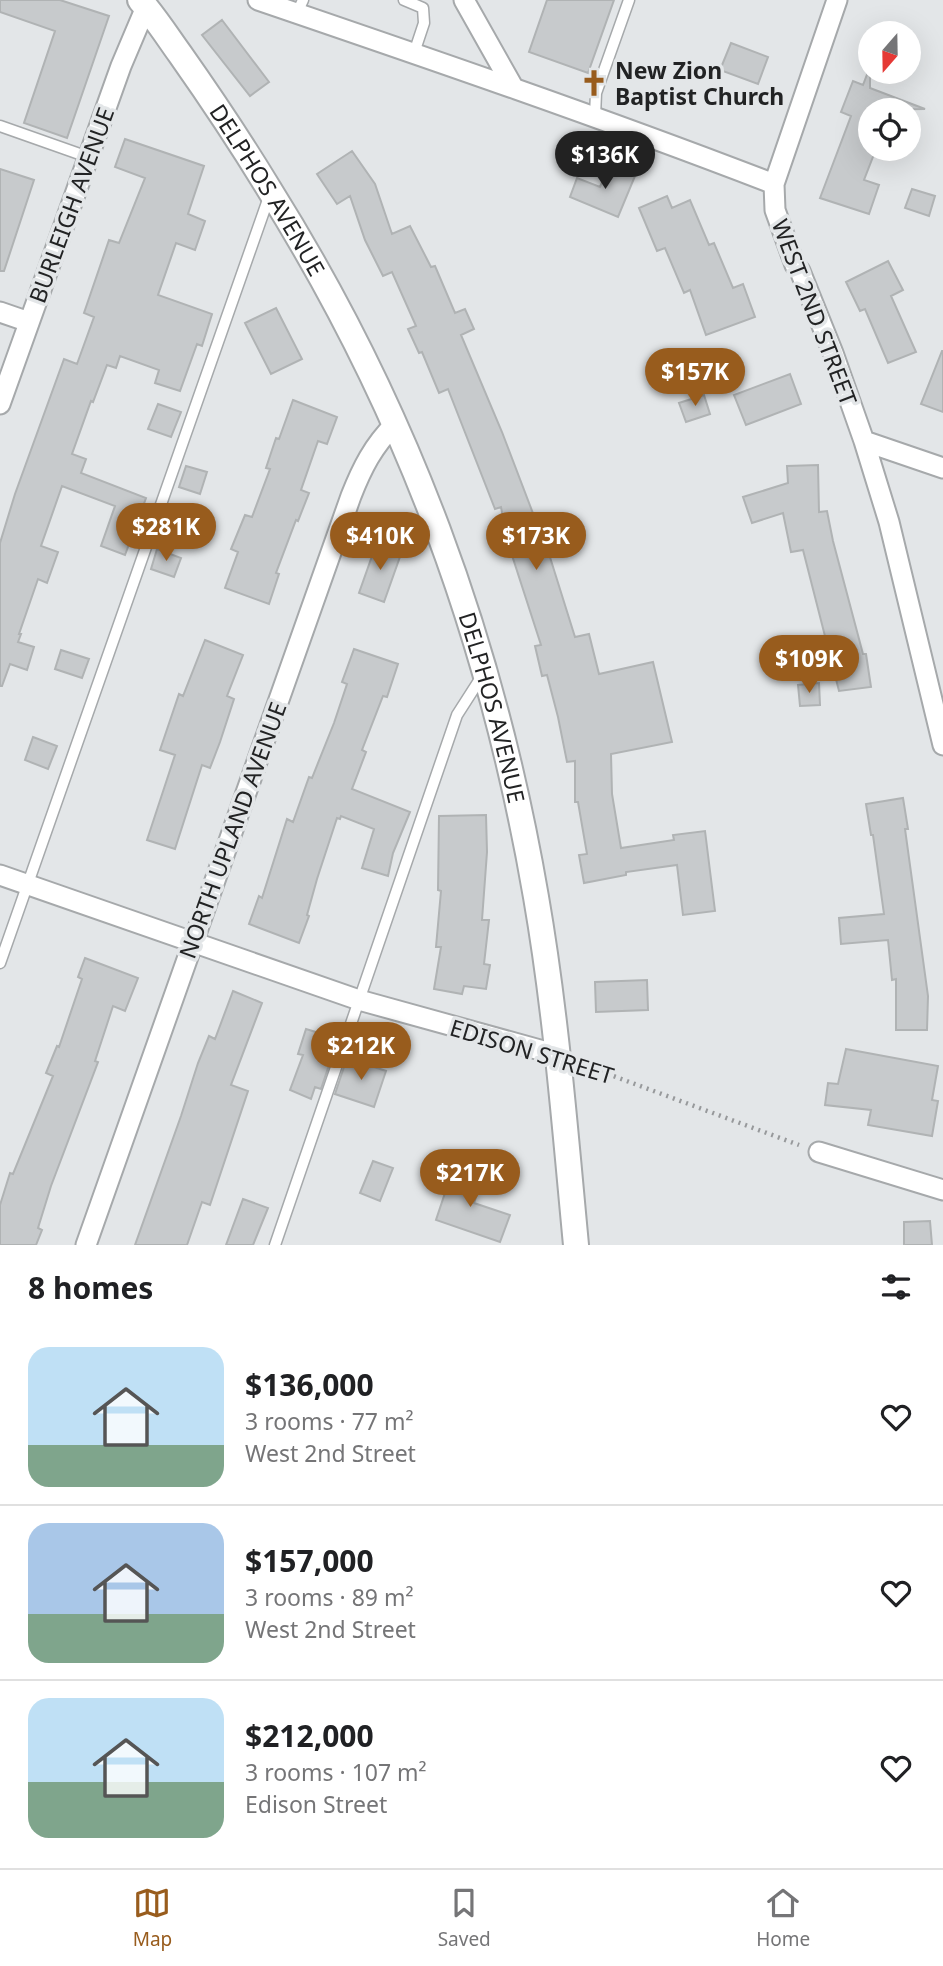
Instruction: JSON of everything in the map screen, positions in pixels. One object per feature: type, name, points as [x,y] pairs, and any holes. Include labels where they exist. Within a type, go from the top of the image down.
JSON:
[{"type":"street","points":[[258,0],[300,7],[414,53],[595,116],[774,184],[837,0]]},
{"type":"street","points":[[464,0],[513,87]]},
{"type":"street","name":"BURLEIGH AVENUE","points":[[0,404],[143,4]]},
{"type":"street","name":"DELPHOS AVENUE","points":[[143,4],[271,191],[335,301],[395,424],[438,526],[460,587],[486,669],[513,781],[536,896],[558,1055],[576,1245]]},
{"type":"street","name":"WEST 2ND STREET","points":[[774,184],[774,201],[779,221],[833,353],[889,522],[943,745]]},
{"type":"street","points":[[0,312],[29,322]]},
{"type":"street","name":"NORTH UPLAND AVENUE","points":[[86,1245],[359,474],[379,439],[395,424]]},
{"type":"street","points":[[864,441],[943,468]]},
{"type":"street","name":"EDISON STREET","points":[[0,875],[359,1000],[558,1055]]},
{"type":"street","points":[[819,1152],[943,1190]]},
{"type":"lane","points":[[404,0],[424,8],[424,23],[414,53]]},
{"type":"lane","points":[[595,116],[596,93],[629,0]]},
{"type":"lane","points":[[0,127],[88,157]]},
{"type":"lane","points":[[0,963],[271,191]]},
{"type":"lane","points":[[275,1245],[457,715],[486,669]]},
{"type":"path","name":"EDISON STREET","points":[[558,1055],[819,1152]]},
{"type":"building","points":[[0,0],[60,0],[109,16],[67,138],[24,123],[55,31],[0,12]]},
{"type":"building","points":[[547,0],[614,0],[588,73],[529,52]]},
{"type":"building","points":[[222,20],[269,82],[250,96],[202,35]]},
{"type":"building","points":[[731,43],[768,57],[758,84],[720,70]]},
{"type":"building","points":[[853,81],[863,85],[870,84],[870,88],[896,98],[858,98],[858,161],[871,161],[864,180],[879,185],[869,214],[820,198],[851,116],[841,112]]},
{"type":"building","points":[[125,139],[204,166],[188,214],[205,221],[195,250],[176,243],[158,295],[212,314],[202,346],[197,344],[180,391],[155,383],[159,370],[120,356],[116,368],[107,365],[72,454],[86,459],[81,473],[146,498],[125,555],[101,546],[115,506],[62,486],[41,546],[58,552],[47,583],[38,579],[19,634],[18,642],[34,647],[27,670],[10,664],[0,686],[0,543],[64,359],[77,364],[94,317],[84,313],[109,240],[119,243],[145,178],[115,167]]},
{"type":"building","points":[[352,151],[375,184],[392,234],[410,226],[431,267],[435,266],[455,313],[465,309],[474,329],[461,335],[534,516],[537,515],[544,556],[549,554],[575,637],[589,634],[599,674],[653,662],[672,742],[611,754],[612,794],[621,848],[674,840],[673,835],[705,831],[715,911],[683,915],[677,865],[626,872],[626,875],[584,883],[579,855],[587,854],[578,802],[575,802],[575,761],[567,762],[547,675],[542,676],[535,646],[541,645],[507,540],[501,507],[495,509],[448,389],[439,393],[422,352],[419,353],[408,329],[416,326],[392,272],[383,276],[365,240],[350,196],[337,204],[317,174]]},
{"type":"building","points":[[609,165],[635,176],[618,217],[570,197],[577,178],[600,187]]},
{"type":"building","points":[[0,169],[34,180],[4,271],[0,271]]},
{"type":"building","points":[[912,189],[935,196],[929,216],[905,208]]},
{"type":"building","points":[[667,196],[672,208],[690,200],[709,245],[714,243],[733,288],[743,284],[755,317],[706,335],[690,290],[684,293],[665,248],[657,251],[639,208]]},
{"type":"building","points":[[888,261],[903,290],[891,296],[916,352],[888,363],[865,309],[860,311],[846,282]]},
{"type":"building","points":[[276,308],[302,359],[271,374],[245,323]]},
{"type":"building","points":[[943,351],[943,412],[921,404]]},
{"type":"building","points":[[790,374],[801,404],[746,425],[734,395]]},
{"type":"building","points":[[704,395],[710,414],[686,422],[679,403]]},
{"type":"building","points":[[293,400],[337,417],[327,444],[318,441],[301,490],[309,493],[276,573],[279,574],[269,604],[225,588],[238,552],[231,549],[245,515],[252,517],[270,469],[266,468],[276,438],[279,439]]},
{"type":"building","points":[[158,404],[181,412],[171,437],[148,429]]},
{"type":"building","points":[[818,465],[819,512],[827,511],[863,654],[866,654],[871,687],[839,691],[803,550],[791,552],[783,513],[752,523],[743,497],[788,483],[787,466]]},
{"type":"building","points":[[186,466],[207,472],[200,494],[179,487]]},
{"type":"building","points":[[377,542],[402,551],[384,602],[359,593]]},
{"type":"building","points":[[157,549],[181,558],[174,577],[151,569]]},
{"type":"building","points":[[205,640],[243,655],[227,696],[234,699],[220,742],[210,768],[202,765],[175,849],[147,840],[175,755],[160,750],[179,694],[183,696]]},
{"type":"building","points":[[354,649],[398,664],[387,697],[383,696],[362,750],[366,752],[352,789],[410,812],[393,853],[388,876],[362,868],[374,829],[341,816],[340,819],[337,818],[299,943],[249,924],[259,896],[262,898],[287,819],[293,822],[309,777],[312,778],[334,723],[347,684],[342,682]]},
{"type":"building","points":[[61,650],[89,659],[82,678],[55,669]]},
{"type":"building","points":[[819,683],[820,705],[800,706],[798,685]]},
{"type":"building","points":[[33,737],[57,746],[48,769],[25,760]]},
{"type":"building","points":[[903,798],[928,996],[927,1030],[896,1030],[896,979],[892,980],[888,940],[841,944],[839,918],[884,914],[866,804]]},
{"type":"building","points":[[486,815],[487,852],[482,920],[489,920],[484,964],[490,965],[486,989],[464,986],[462,994],[434,989],[441,947],[436,947],[441,891],[438,890],[439,816]]},
{"type":"building","points":[[85,958],[138,978],[125,1011],[113,1006],[95,1061],[98,1062],[51,1186],[38,1228],[42,1230],[36,1245],[0,1245],[0,1205],[10,1173],[13,1174],[53,1076],[46,1073],[57,1046],[59,1047],[82,979],[78,977]]},
{"type":"building","points":[[647,980],[648,1010],[596,1012],[595,982]]},
{"type":"building","points":[[233,991],[262,1003],[231,1085],[248,1091],[210,1205],[202,1202],[187,1245],[135,1245],[198,1063],[209,1036],[215,1039]]},
{"type":"building","points":[[306,1029],[335,1038],[321,1089],[315,1087],[311,1099],[290,1090],[303,1055],[298,1054]]},
{"type":"building","points":[[846,1049],[938,1066],[932,1100],[938,1101],[932,1136],[868,1125],[871,1110],[825,1105],[828,1083],[838,1084]]},
{"type":"building","points":[[347,1058],[386,1071],[374,1107],[335,1094]]},
{"type":"building","points":[[373,1161],[393,1168],[380,1201],[360,1193]]},
{"type":"building","points":[[453,1169],[482,1179],[474,1203],[510,1215],[500,1242],[436,1220]]},
{"type":"building","points":[[243,1199],[268,1208],[253,1245],[226,1245]]},
{"type":"building","points":[[930,1221],[932,1245],[904,1245],[904,1222]]},
{"type":"place","name":"New Zion Baptist Church","points":[[594,83]]}]
